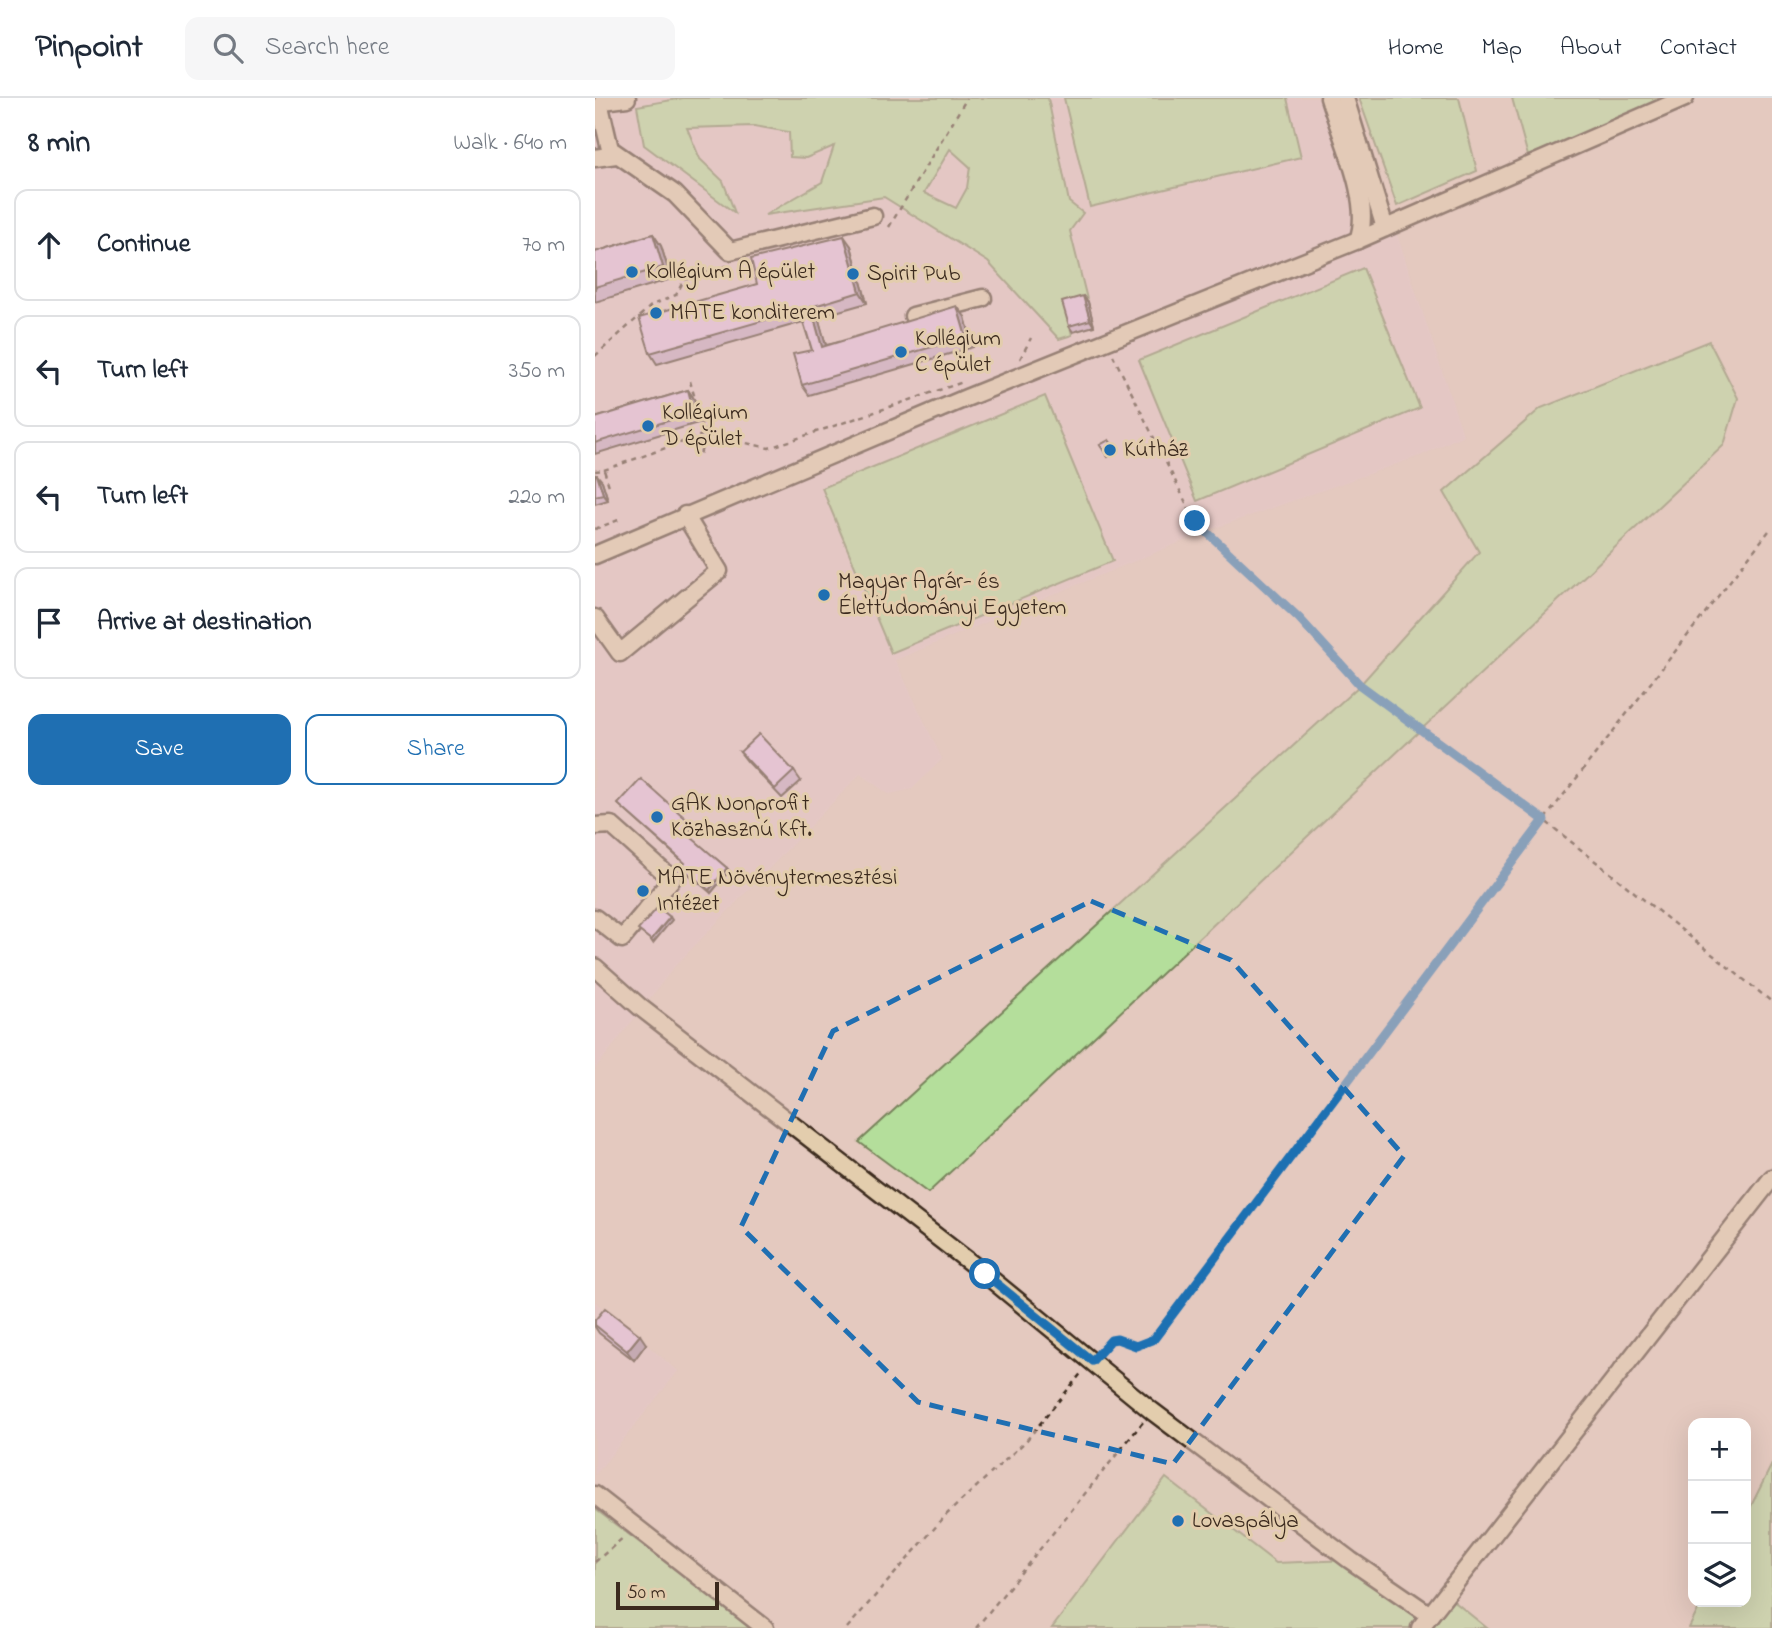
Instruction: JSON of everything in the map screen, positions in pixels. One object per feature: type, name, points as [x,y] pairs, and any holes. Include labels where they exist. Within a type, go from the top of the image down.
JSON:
[{"type":"street","points":[[627,98],[601,105],[607,143],[616,155],[675,194],[730,251],[873,216]]},
{"type":"street","points":[[1329,98],[1363,208],[1358,240]]},
{"type":"street","points":[[1345,98],[1385,228]]},
{"type":"street","points":[[595,555],[685,515],[1358,240],[1685,98]]},
{"type":"street","points":[[595,158],[616,155]]},
{"type":"street","points":[[913,316],[983,298]]},
{"type":"street","points":[[595,618],[620,653],[719,570],[685,515]]},
{"type":"street","points":[[595,826],[611,825],[672,879],[622,939],[595,918]]},
{"type":"street","points":[[595,967],[640,1007],[974,1265],[1152,1411],[1350,1560],[1425,1622],[1772,1178]]},
{"type":"street","points":[[595,1494],[765,1628]]},
{"type":"path","points":[[889,227],[967,98]]},
{"type":"path","points":[[595,356],[652,305],[675,295],[684,280],[729,265],[730,251]]},
{"type":"path","points":[[1017,362],[1026,354],[1031,338]]},
{"type":"path","points":[[1107,342],[1195,521],[1299,618],[1360,685],[1544,820],[1772,1002]]},
{"type":"path","points":[[595,471],[705,434],[769,448],[967,380]]},
{"type":"path","points":[[690,382],[705,434],[700,454]]},
{"type":"path","points":[[604,470],[609,486]]},
{"type":"path","points":[[595,529],[621,519]]},
{"type":"path","points":[[847,1628],[947,1514],[1026,1441],[1111,1340],[1117,1339],[1136,1346],[1154,1339],[1544,820],[1772,527]]},
{"type":"path","points":[[977,1628],[1152,1411]]},
{"type":"path","points":[[595,1562],[635,1525]]},
{"type":"highlighted area","points":[[1091,901],[1231,960],[1404,1156],[1173,1464],[918,1402],[741,1227],[833,1031]]},
{"type":"shaded area","name":"Magyar Agrár- és Élettudományi Egyetem","points":[[595,98],[1352,98],[1463,435],[1422,455],[1212,529],[895,660],[942,759],[912,789],[889,794],[860,774],[674,967],[595,1069]]},
{"type":"shaded area","points":[[595,1302],[678,1371],[595,1475]]},
{"type":"green space","points":[[683,98],[1048,98],[1069,202],[1083,213],[1070,231],[1087,299],[1065,306],[1072,335],[1059,339],[988,262],[884,197],[765,215],[822,182],[834,146],[806,158],[790,157],[789,132],[754,126],[687,128],[700,159],[723,181],[735,213],[644,145],[637,106]],"holes":[[[950,149],[970,167],[967,188],[956,208],[924,193]]]},
{"type":"green space","points":[[1064,98],[1287,98],[1301,157],[1090,207]]},
{"type":"green space","points":[[1359,98],[1459,98],[1477,171],[1397,206]]},
{"type":"green space","points":[[1512,98],[1668,98],[1528,156]]},
{"type":"green space","points":[[1363,268],[1420,408],[1197,501],[1139,360]]},
{"type":"green space","points":[[1709,341],[1738,398],[1724,445],[928,1193],[859,1142],[1360,685],[1479,552],[1444,492],[1541,408]]},
{"type":"green space","points":[[1045,396],[1113,561],[891,653],[822,488]]},
{"type":"green space","points":[[1772,1464],[1772,1628],[1689,1628],[1700,1607],[1751,1607],[1751,1506]]},
{"type":"green space","name":"Lovaspálya","points":[[1166,1478],[1276,1563],[1350,1560],[1429,1615],[1446,1595],[1487,1628],[1052,1628]]},
{"type":"green space","points":[[595,1509],[753,1628],[595,1628]]},
{"type":"building","points":[[653,234],[663,267],[595,287],[595,252]]},
{"type":"building","points":[[844,236],[860,292],[811,307],[822,347],[957,306],[966,337],[802,385],[793,354],[812,350],[800,310],[650,353],[639,318],[757,284],[751,259]]},
{"type":"building","points":[[1083,296],[1090,320],[1069,326],[1062,302]]},
{"type":"building","points":[[688,390],[694,413],[595,443],[595,418]]},
{"type":"building","points":[[1109,440],[1114,448],[1106,454],[1100,445]]},
{"type":"building","points":[[595,475],[603,494],[595,496]]},
{"type":"building","points":[[759,734],[794,771],[775,789],[740,752]]},
{"type":"building","points":[[641,779],[692,824],[685,832],[727,868],[709,890],[681,867],[685,863],[618,804]]},
{"type":"building","points":[[658,907],[670,917],[651,940],[638,930]]},
{"type":"building","points":[[605,1308],[640,1335],[627,1351],[595,1325],[595,1320]]},
{"type":"place","name":"Kollégium A épület","points":[[632,272]]},
{"type":"place","name":"Spirit Pub","points":[[853,274]]},
{"type":"place","name":"MATE konditerem","points":[[656,313]]},
{"type":"place","name":"Kollégium C épület","points":[[901,352]]},
{"type":"place","name":"Kollégium D épület","points":[[648,426]]},
{"type":"place","name":"Kútház","points":[[1110,450]]},
{"type":"place","name":"Magyar Agrár- és Élettudományi Egyetem","points":[[824,595]]},
{"type":"place","name":"GAK Nonprofit Közhasznú Kft.","points":[[657,817]]},
{"type":"place","name":"MATE Növénytermesztési Intézet","points":[[643,891]]},
{"type":"place","name":"Lovaspálya","points":[[1178,1521]]},
{"type":"route","points":[[985,1274],[1092,1361],[1111,1340],[1122,1340],[1136,1346],[1149,1344],[1544,820],[1360,685],[1299,618],[1195,521]]}]
